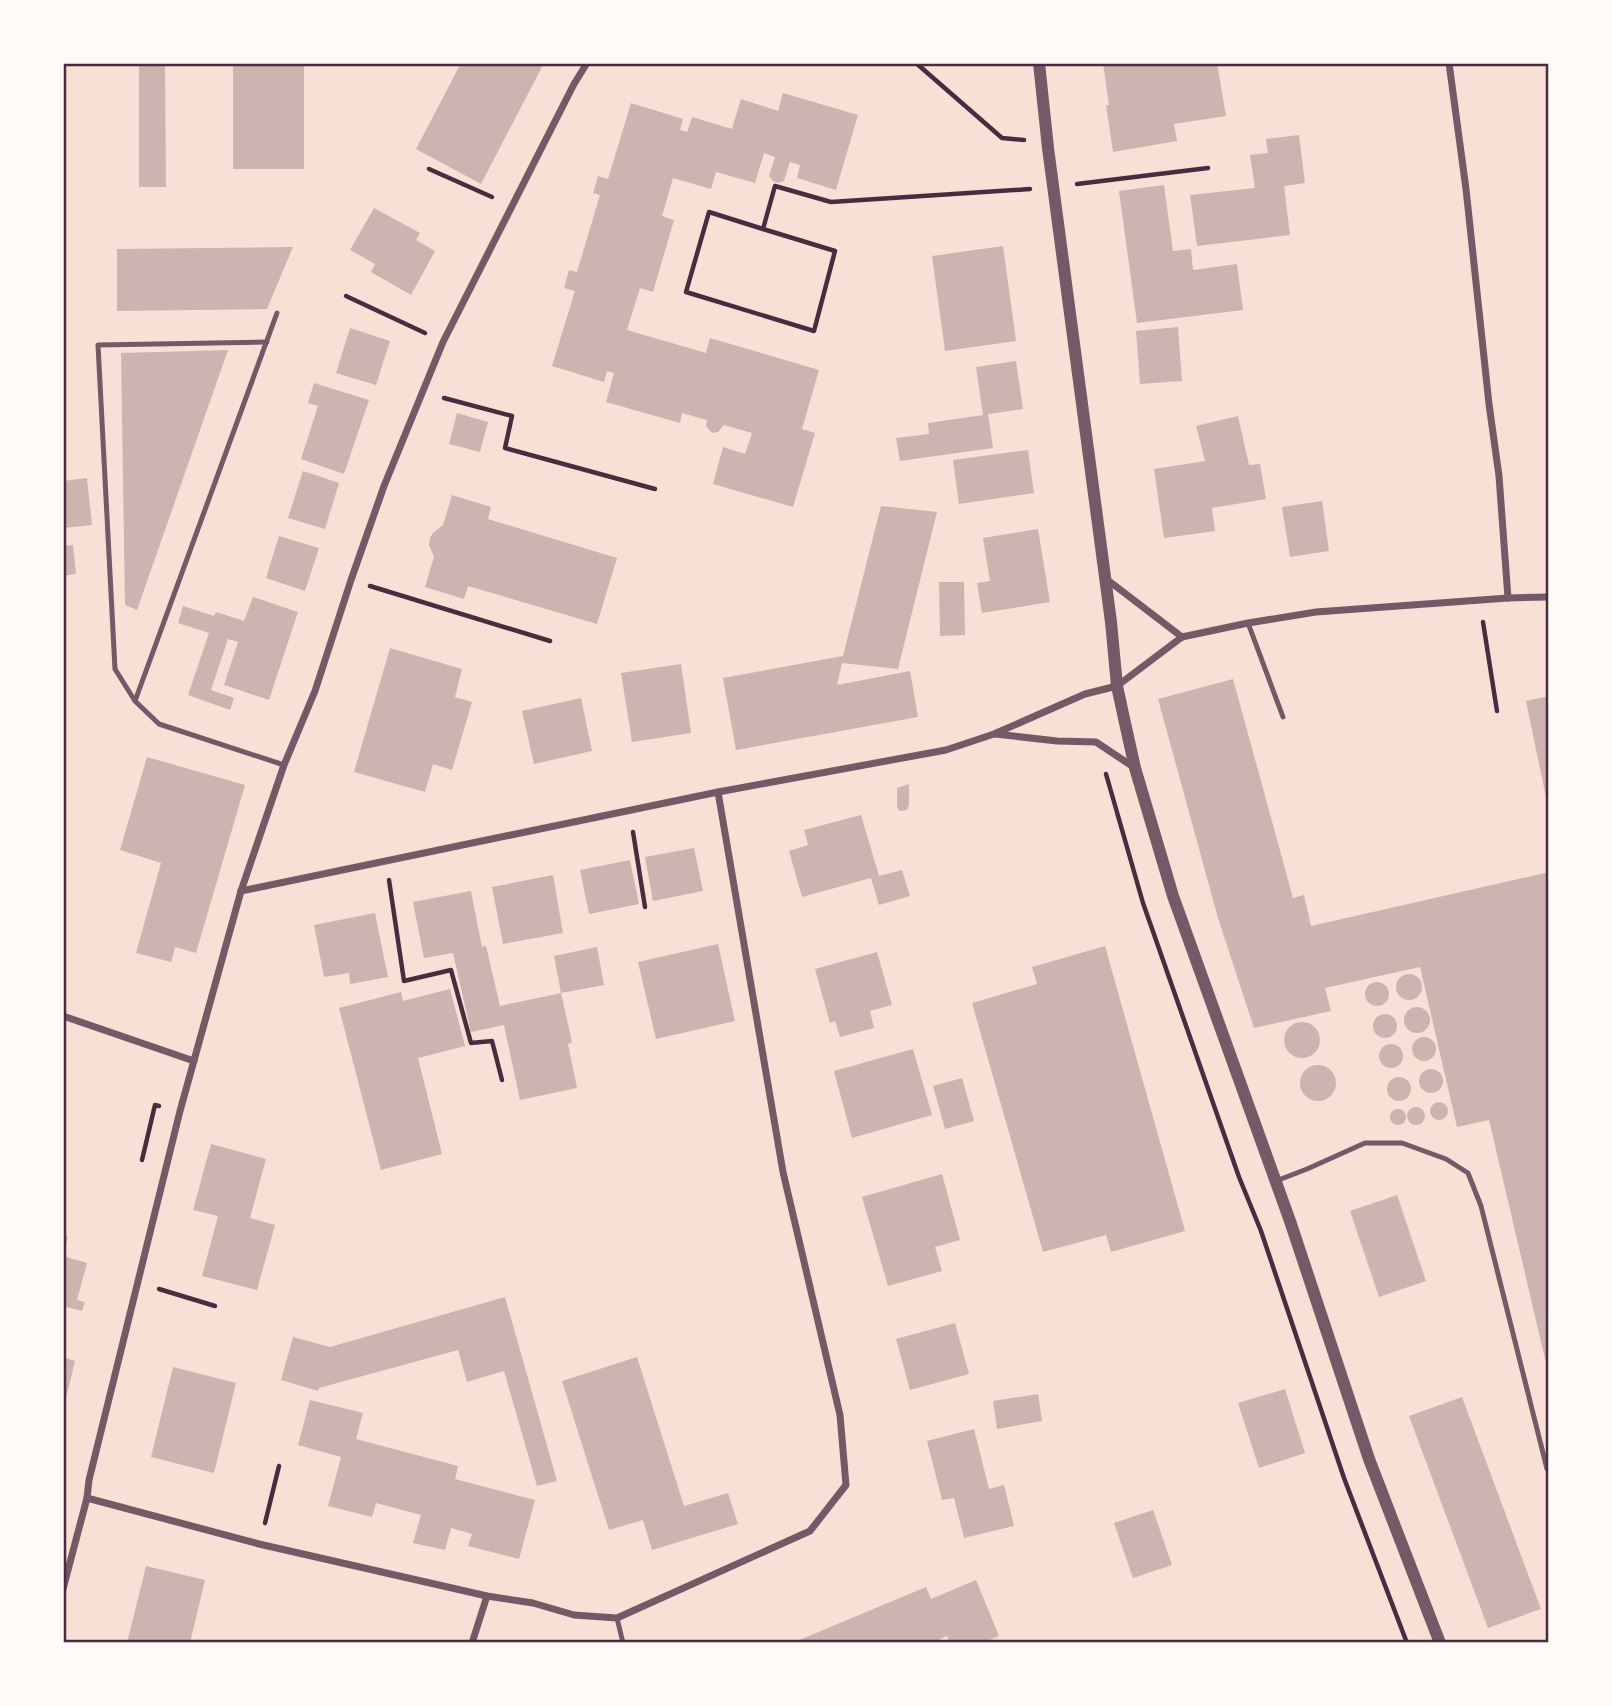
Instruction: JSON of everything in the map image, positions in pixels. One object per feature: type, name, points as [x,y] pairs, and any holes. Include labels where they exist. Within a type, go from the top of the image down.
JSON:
[{"type":"street","points":[[63,1589],[194,1061],[241,891],[284,765],[315,691],[384,486],[443,342],[587,63]]},
{"type":"street","points":[[1040,63],[1048,148],[1117,685],[1135,768],[1173,896],[1276,1181],[1369,1459],[1440,1643]]},
{"type":"street","points":[[1449,63],[1499,476],[1508,598]]},
{"type":"street","points":[[1105,578],[1182,637]]},
{"type":"street","points":[[241,891],[718,792],[927,754],[994,734],[1085,694],[1117,685],[1182,637],[1315,612],[1549,597]]},
{"type":"street","points":[[994,734],[1057,741],[1097,742],[1135,768]]},
{"type":"street","points":[[87,1498],[259,1544],[487,1596],[533,1603],[574,1615],[617,1618],[810,1531],[846,1485],[840,1415],[783,1172],[718,792]]},
{"type":"street","points":[[63,1016],[194,1061]]},
{"type":"street","points":[[472,1643],[487,1596]]},
{"type":"lane","points":[[135,701],[277,313]]},
{"type":"lane","points":[[267,342],[99,345],[115,669],[135,701],[159,724],[284,765]]},
{"type":"lane","points":[[1248,623],[1283,717]]},
{"type":"lane","points":[[1276,1181],[1365,1143],[1402,1143],[1446,1159],[1468,1173],[1481,1206],[1547,1469]]},
{"type":"lane","points":[[617,1618],[623,1643]]},
{"type":"path","points":[[916,63],[1002,138],[1025,140],[1048,148]]},
{"type":"path","points":[[763,229],[775,186],[831,202],[1023,190],[1208,168]]},
{"type":"path","points":[[429,169],[512,206]]},
{"type":"path","points":[[709,212],[763,229],[835,251],[814,331],[686,292],[709,212]]},
{"type":"path","points":[[346,296],[443,342]]},
{"type":"path","points":[[422,392],[512,416],[505,448],[655,489]]},
{"type":"path","points":[[351,580],[550,641]]},
{"type":"path","points":[[1480,600],[1497,711]]},
{"type":"path","points":[[1097,742],[1143,903],[1239,1177],[1261,1231],[1344,1478],[1407,1643]]},
{"type":"path","points":[[630,810],[645,907]]},
{"type":"path","points":[[386,860],[404,981],[451,970],[471,1043],[492,1041],[502,1080]]},
{"type":"path","points":[[137,1283],[215,1306]]},
{"type":"path","points":[[259,1544],[279,1466]]},
{"type":"building","points":[[139,63],[165,63],[166,187],[139,187]]},
{"type":"building","points":[[233,63],[304,63],[304,169],[233,169]]},
{"type":"building","points":[[461,63],[544,63],[481,184],[416,149]]},
{"type":"building","points":[[1103,63],[1217,63],[1226,116],[1174,124],[1177,141],[1113,152]]},
{"type":"building","points":[[783,93],[858,115],[836,190],[797,178],[800,165],[790,162],[784,181],[773,181],[769,176],[775,157],[764,153],[755,183],[716,172],[711,189],[673,178],[662,216],[674,220],[653,292],[640,288],[627,330],[706,353],[710,338],[819,370],[802,429],[815,433],[793,507],[713,484],[723,447],[745,454],[752,433],[724,425],[718,432],[712,433],[706,426],[707,420],[682,413],[680,423],[606,402],[614,373],[607,371],[604,382],[552,366],[575,291],[564,288],[569,270],[577,272],[600,195],[593,193],[598,176],[608,179],[631,103],[683,119],[680,130],[687,132],[692,117],[732,129],[741,99],[778,111]]},
{"type":"building","points":[[1299,135],[1305,183],[1284,186],[1290,235],[1197,246],[1190,195],[1255,188],[1250,155],[1268,153],[1266,139]]},
{"type":"building","points":[[1164,185],[1173,251],[1191,249],[1193,270],[1237,264],[1243,310],[1137,323],[1119,191]]},
{"type":"building","points":[[374,208],[420,233],[416,240],[435,251],[411,295],[371,272],[375,264],[350,250]]},
{"type":"building","points":[[1003,246],[1016,341],[945,351],[932,256]]},
{"type":"building","points":[[293,247],[267,309],[117,311],[117,249]]},
{"type":"building","points":[[1178,327],[1182,381],[1140,384],[1136,331]]},
{"type":"building","points":[[350,328],[390,341],[376,385],[336,373]]},
{"type":"building","points":[[228,350],[137,610],[125,605],[121,353]]},
{"type":"building","points":[[1016,361],[1023,409],[988,414],[993,448],[900,461],[896,438],[929,434],[928,423],[983,415],[976,367]]},
{"type":"building","points":[[314,383],[369,400],[344,474],[301,459],[318,406],[308,403]]},
{"type":"building","points":[[457,413],[488,422],[480,452],[449,444]]},
{"type":"building","points":[[1238,416],[1249,465],[1260,464],[1266,499],[1212,508],[1215,531],[1164,538],[1154,469],[1205,461],[1196,426]]},
{"type":"building","points":[[1028,450],[1034,493],[959,504],[953,460]]},
{"type":"building","points":[[303,471],[339,483],[325,529],[288,518]]},
{"type":"building","points":[[87,478],[92,525],[63,528],[63,481]]},
{"type":"building","points":[[452,495],[491,507],[488,519],[617,558],[597,624],[468,586],[464,599],[425,587],[434,557],[429,545],[430,538],[443,525]]},
{"type":"building","points":[[1322,501],[1329,551],[1290,557],[1282,507]]},
{"type":"building","points":[[881,506],[937,512],[898,669],[842,663],[837,685],[910,671],[918,717],[736,750],[723,678],[843,656]]},
{"type":"building","points":[[1038,529],[1050,602],[982,613],[977,583],[990,581],[983,538]]},
{"type":"building","points":[[279,536],[319,548],[305,591],[266,578]]},
{"type":"building","points":[[73,545],[76,574],[63,576],[63,546]]},
{"type":"building","points":[[939,582],[964,582],[965,635],[940,636]]},
{"type":"building","points":[[253,597],[298,612],[269,700],[224,685],[238,642],[228,639],[211,690],[234,698],[230,710],[188,695],[209,633],[178,623],[183,606],[214,616],[216,612],[244,621]]},
{"type":"building","points":[[390,648],[462,669],[455,697],[472,702],[452,770],[433,764],[425,792],[354,772]]},
{"type":"building","points":[[681,664],[691,733],[632,742],[621,673]]},
{"type":"building","points":[[1233,679],[1293,898],[1304,895],[1311,926],[1549,872],[1549,1376],[1489,1120],[1457,1127],[1420,967],[1325,988],[1331,1011],[1254,1028],[1218,918],[1158,699]]},
{"type":"building","points":[[1549,696],[1549,807],[1548,807],[1526,701]]},
{"type":"building","points":[[581,698],[592,751],[534,764],[522,711]]},
{"type":"building","points":[[147,757],[245,785],[196,953],[175,947],[171,962],[136,953],[161,863],[120,850]]},
{"type":"building","points":[[909,784],[907,810],[900,811],[897,808],[897,788]]},
{"type":"building","points":[[861,815],[879,876],[902,870],[910,896],[879,905],[871,878],[802,897],[789,851],[808,845],[804,830]]},
{"type":"building","points":[[694,848],[703,891],[653,901],[645,857]]},
{"type":"building","points":[[630,860],[639,904],[589,914],[580,870]]},
{"type":"building","points":[[553,875],[563,933],[503,944],[492,887]]},
{"type":"building","points":[[471,891],[482,947],[486,946],[500,1006],[561,993],[572,1042],[568,1044],[577,1088],[520,1100],[504,1025],[471,1032],[453,953],[424,958],[413,902]]},
{"type":"building","points":[[375,913],[388,977],[350,984],[349,973],[324,977],[314,925]]},
{"type":"building","points":[[718,944],[735,1021],[656,1039],[638,962]]},
{"type":"building","points":[[1105,946],[1185,1231],[1111,1252],[1106,1235],[1043,1252],[972,1003],[1037,984],[1032,967]]},
{"type":"building","points":[[597,947],[604,985],[561,993],[554,956]]},
{"type":"building","points":[[877,952],[892,1005],[870,1011],[874,1028],[840,1037],[835,1021],[830,1023],[815,969]]},
{"type":"building","points":[[1409,974],[1418,978],[1422,987],[1418,996],[1409,1000],[1400,996],[1396,987],[1400,978]]},
{"type":"building","points":[[1372,982],[1382,982],[1389,989],[1389,999],[1382,1006],[1372,1006],[1365,999],[1365,989]]},
{"type":"building","points":[[450,989],[465,1046],[418,1058],[442,1154],[381,1170],[339,1008],[401,992],[403,1001]]},
{"type":"building","points":[[1417,1007],[1426,1011],[1430,1020],[1426,1029],[1417,1033],[1408,1029],[1404,1020],[1408,1011]]},
{"type":"building","points":[[1385,1014],[1394,1017],[1397,1026],[1394,1035],[1385,1038],[1376,1035],[1373,1026],[1376,1017]]},
{"type":"building","points":[[1302,1022],[1315,1027],[1320,1040],[1315,1053],[1302,1058],[1289,1053],[1284,1040],[1289,1027]]},
{"type":"building","points":[[1419,1037],[1429,1037],[1436,1044],[1436,1054],[1429,1061],[1419,1061],[1412,1054],[1412,1044]]},
{"type":"building","points":[[1386,1044],[1396,1044],[1403,1051],[1403,1061],[1396,1068],[1386,1068],[1379,1061],[1379,1051]]},
{"type":"building","points":[[913,1049],[932,1115],[852,1138],[834,1071]]},
{"type":"building","points":[[1318,1065],[1331,1070],[1336,1083],[1331,1096],[1318,1101],[1305,1096],[1300,1083],[1305,1070]]},
{"type":"building","points":[[1426,1069],[1436,1069],[1443,1076],[1443,1086],[1436,1093],[1426,1093],[1419,1086],[1419,1076]]},
{"type":"building","points":[[1399,1077],[1408,1080],[1411,1089],[1408,1098],[1399,1101],[1390,1098],[1387,1089],[1390,1080]]},
{"type":"building","points":[[962,1078],[974,1121],[945,1129],[933,1086]]},
{"type":"building","points":[[1435,1102],[1443,1102],[1448,1111],[1446,1118],[1435,1120],[1430,1115],[1430,1107]]},
{"type":"building","points":[[1412,1107],[1420,1107],[1425,1116],[1423,1123],[1412,1125],[1407,1120],[1407,1112]]},
{"type":"building","points":[[1398,1109],[1406,1117],[1398,1125],[1390,1117]]},
{"type":"building","points":[[211,1144],[266,1159],[250,1218],[275,1225],[257,1290],[202,1276],[218,1216],[193,1210]]},
{"type":"building","points":[[942,1174],[960,1240],[935,1247],[942,1271],[888,1286],[862,1197]]},
{"type":"building","points":[[1397,1195],[1426,1281],[1379,1297],[1350,1211]]},
{"type":"building","points":[[63,1235],[68,1236],[64,1252],[63,1251]]},
{"type":"building","points":[[63,1256],[87,1263],[77,1300],[85,1302],[82,1311],[63,1306]]},
{"type":"building","points":[[505,1297],[557,1481],[537,1486],[504,1371],[467,1382],[458,1350],[319,1388],[318,1391],[281,1380],[293,1337],[330,1347]]},
{"type":"building","points":[[955,1323],[969,1374],[910,1390],[896,1339]]},
{"type":"building","points":[[63,1357],[75,1361],[64,1407],[63,1407]]},
{"type":"building","points":[[637,1357],[684,1506],[728,1493],[738,1524],[652,1550],[643,1520],[609,1530],[562,1381]]},
{"type":"building","points":[[173,1367],[236,1383],[214,1473],[151,1457]]},
{"type":"building","points":[[1285,1389],[1305,1453],[1259,1468],[1238,1403]]},
{"type":"building","points":[[1038,1394],[1042,1421],[997,1429],[993,1401]]},
{"type":"building","points":[[1462,1397],[1541,1609],[1488,1628],[1409,1416]]},
{"type":"building","points":[[310,1400],[363,1413],[356,1439],[458,1466],[455,1479],[535,1500],[519,1559],[468,1546],[472,1534],[451,1528],[445,1550],[413,1543],[421,1515],[376,1503],[372,1517],[328,1506],[341,1457],[298,1445]]},
{"type":"building","points":[[974,1429],[989,1489],[1004,1485],[1014,1526],[964,1538],[954,1498],[942,1500],[927,1441]]},
{"type":"building","points":[[1153,1510],[1172,1565],[1133,1578],[1114,1523]]},
{"type":"building","points":[[146,1566],[205,1580],[190,1643],[127,1643]]},
{"type":"building","points":[[976,1580],[999,1636],[982,1643],[950,1643],[947,1636],[931,1643],[792,1643],[926,1587],[931,1599]]}]
